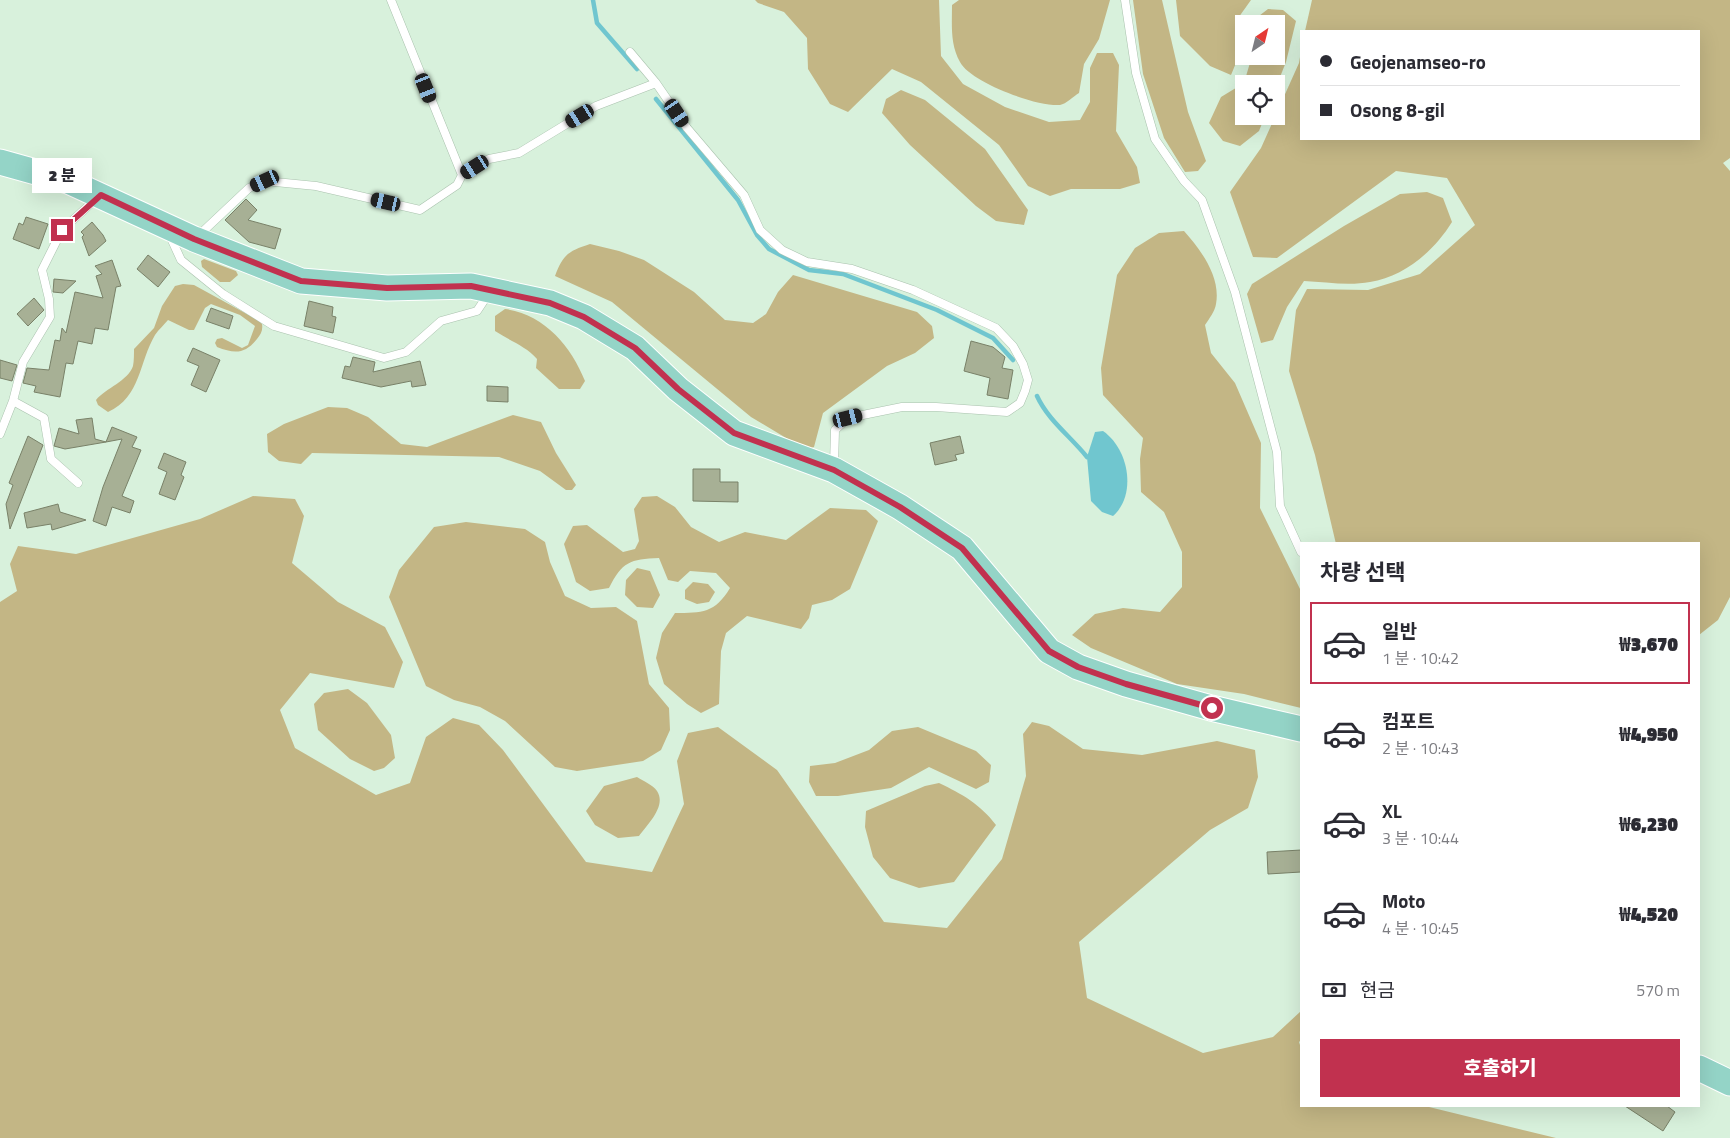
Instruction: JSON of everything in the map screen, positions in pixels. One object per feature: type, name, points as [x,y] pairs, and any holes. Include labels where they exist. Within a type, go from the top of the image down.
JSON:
[{"type":"main road","points":[[0,162],[68,181],[194,239],[301,281],[387,288],[471,286],[550,303],[584,317],[635,348],[678,389],[734,433],[834,470],[900,507],[962,548],[1049,651],[1078,667],[1126,684],[1212,708],[1300,729]]},
{"type":"main road","points":[[1700,1068],[1730,1083]]},
{"type":"lane","points":[[391,0],[462,175]]},
{"type":"lane","points":[[1125,0],[1136,73],[1155,139],[1184,181],[1202,200],[1235,292],[1277,452],[1280,506],[1300,550]]},
{"type":"lane","points":[[630,52],[656,82],[687,128],[744,195],[760,230],[782,250],[806,262],[852,269],[913,290],[996,328],[1012,346],[1023,364],[1028,380],[1025,391],[1020,403],[1007,412],[936,407],[902,407],[848,418],[835,430],[834,470]]},
{"type":"lane","points":[[194,239],[249,188],[265,181],[316,186],[420,210],[458,185],[462,175],[489,158],[519,154],[596,106],[656,82]]},
{"type":"lane","points":[[0,434],[13,401],[23,362],[50,317],[49,300],[42,270],[62,230],[101,195]]},
{"type":"lane","points":[[165,225],[181,260],[223,294],[274,326],[384,358],[406,352],[441,321],[477,311],[491,290]]},
{"type":"lane","points":[[13,401],[44,418],[51,459],[78,483]]},
{"type":"shaded area","points":[[755,0],[939,0],[941,56],[963,84],[1005,107],[1049,122],[1080,120],[1090,102],[1090,68],[1097,53],[1113,53],[1119,65],[1116,131],[1137,167],[1140,183],[1120,189],[1071,189],[1050,196],[1028,186],[999,145],[921,82],[892,69],[848,112],[830,104],[808,69],[807,38],[784,12],[758,3]]},
{"type":"shaded area","points":[[959,0],[1110,0],[1099,39],[1084,64],[1079,93],[1060,105],[1050,105],[1005,92],[966,70],[957,55],[952,34],[952,5]]},
{"type":"shaded area","points":[[1133,0],[1162,0],[1188,112],[1206,161],[1198,171],[1185,172],[1164,138],[1143,74]]},
{"type":"shaded area","points":[[1176,0],[1251,0],[1240,15],[1235,15],[1235,65],[1231,75],[1210,66],[1180,36]]},
{"type":"shaded area","points":[[1312,0],[1730,0],[1730,158],[1723,163],[1730,171],[1730,597],[1718,620],[1700,634],[1700,542],[1336,542],[1315,455],[1289,371],[1296,310],[1307,289],[1368,290],[1420,274],[1475,225],[1447,178],[1396,171],[1277,258],[1253,257],[1230,192],[1261,148],[1271,125],[1285,125],[1285,94],[1300,57],[1300,140],[1700,140],[1700,30],[1305,30]]},
{"type":"shaded area","points":[[1268,9],[1283,10],[1296,21],[1285,64],[1285,15],[1260,15]]},
{"type":"shaded area","points":[[1249,65],[1285,65],[1281,75],[1246,75]]},
{"type":"shaded area","points":[[1235,88],[1235,125],[1261,125],[1259,131],[1240,146],[1223,141],[1209,123],[1221,97]]},
{"type":"shaded area","points":[[901,90],[925,100],[985,149],[1028,210],[1024,225],[996,221],[976,206],[910,145],[882,113],[886,99]]},
{"type":"shaded area","points":[[1427,192],[1443,198],[1452,222],[1445,233],[1427,252],[1395,275],[1383,279],[1354,284],[1304,281],[1287,307],[1273,340],[1261,343],[1247,294],[1252,284],[1344,226],[1400,194]]},
{"type":"shaded area","points":[[1184,231],[1203,255],[1216,284],[1216,304],[1205,325],[1211,353],[1235,383],[1261,443],[1260,508],[1300,589],[1300,708],[1244,694],[1177,684],[1091,648],[1072,635],[1095,614],[1123,608],[1160,612],[1182,587],[1182,552],[1164,512],[1141,492],[1140,459],[1143,438],[1103,395],[1101,368],[1117,275],[1135,248],[1159,233]]},
{"type":"shaded area","points":[[590,244],[619,251],[644,260],[694,292],[725,320],[753,323],[766,314],[778,292],[793,275],[917,312],[932,326],[934,338],[915,353],[887,366],[823,413],[814,447],[806,450],[751,417],[612,302],[555,276],[568,254]]},
{"type":"shaded area","points":[[204,259],[236,271],[238,275],[230,282],[220,282],[202,267],[201,261]]},
{"type":"shaded area","points":[[183,284],[194,285],[258,320],[262,324],[260,335],[253,344],[244,350],[234,352],[217,347],[215,343],[217,339],[222,338],[242,348],[248,345],[255,326],[240,315],[211,304],[205,308],[194,330],[189,330],[168,320],[155,335],[133,388],[119,405],[108,412],[98,405],[96,400],[127,376],[133,366],[134,349],[154,328],[162,306],[175,286]]},
{"type":"shaded area","points":[[505,309],[532,317],[544,325],[564,344],[585,381],[580,389],[559,389],[536,368],[537,359],[533,354],[495,331],[495,316]]},
{"type":"shaded area","points":[[328,407],[347,408],[368,417],[401,444],[427,447],[513,415],[541,422],[556,453],[576,485],[572,490],[566,490],[540,471],[499,457],[312,453],[301,464],[279,461],[268,452],[267,434],[284,424]]},
{"type":"shaded area","points":[[253,496],[295,499],[304,516],[292,563],[338,602],[385,627],[403,662],[394,688],[310,673],[280,710],[295,748],[376,795],[410,783],[426,737],[453,718],[479,725],[503,750],[586,862],[652,872],[684,804],[677,761],[688,733],[718,727],[777,770],[884,922],[947,928],[1002,859],[1026,776],[1023,734],[1032,722],[1049,726],[1083,749],[1142,755],[1217,741],[1255,750],[1258,777],[1248,808],[1210,830],[1079,942],[1087,998],[1203,1053],[1273,1037],[1300,1012],[1300,1107],[1429,1107],[1556,1138],[0,1138],[0,602],[17,591],[10,564],[18,546],[76,554],[200,519]]},
{"type":"shaded area","points":[[657,496],[675,507],[691,527],[719,542],[745,532],[786,540],[830,508],[866,510],[878,521],[850,589],[832,600],[812,605],[809,618],[801,629],[747,616],[726,633],[721,651],[719,704],[701,713],[687,704],[664,684],[656,658],[662,633],[675,613],[693,613],[707,610],[719,602],[730,588],[716,573],[690,571],[678,582],[668,580],[659,558],[634,561],[618,572],[609,588],[590,591],[576,582],[564,544],[573,526],[587,525],[623,552],[635,549],[639,541],[634,509],[642,497]]},
{"type":"shaded area","points":[[466,522],[525,529],[545,542],[550,562],[565,596],[591,608],[616,607],[637,621],[649,684],[669,708],[670,730],[661,750],[643,761],[577,771],[555,767],[505,721],[480,707],[454,700],[426,686],[389,597],[399,570],[434,527]]},
{"type":"shaded area","points":[[637,568],[650,571],[660,595],[653,608],[637,607],[625,595],[626,580]]},
{"type":"shaded area","points":[[693,582],[708,584],[715,592],[709,602],[697,604],[685,599],[685,590]]},
{"type":"shaded area","points":[[348,689],[367,703],[391,735],[395,758],[384,768],[374,771],[350,759],[318,730],[314,704],[324,693]]},
{"type":"shaded area","points":[[918,727],[976,751],[991,765],[989,782],[976,789],[929,767],[891,788],[838,796],[816,796],[809,782],[810,766],[835,763],[869,750],[892,731]]},
{"type":"shaded area","points":[[637,777],[657,791],[660,803],[655,815],[639,836],[618,838],[595,825],[586,811],[604,786]]},
{"type":"shaded area","points":[[939,783],[970,800],[984,811],[996,825],[954,882],[919,888],[890,878],[873,857],[865,827],[866,811],[925,786]]},
{"type":"water","points":[[1103,431],[1119,449],[1127,472],[1125,496],[1121,507],[1113,516],[1102,512],[1091,501],[1087,457],[1095,432]]},
{"type":"building","points":[[246,199],[257,210],[248,220],[281,229],[275,249],[249,242],[225,220]]},
{"type":"building","points":[[26,217],[48,224],[39,249],[13,239],[19,223],[23,225]]},
{"type":"building","points":[[92,222],[106,241],[89,256],[82,237],[84,235],[81,232]]},
{"type":"building","points":[[148,255],[170,272],[158,287],[137,269]]},
{"type":"building","points":[[112,260],[121,286],[116,287],[108,330],[95,328],[92,344],[78,341],[73,364],[66,363],[60,397],[34,392],[36,386],[23,383],[27,368],[49,370],[55,340],[60,341],[62,328],[66,333],[75,292],[103,298],[96,276],[102,274],[95,266]]},
{"type":"building","points":[[54,279],[76,281],[63,293],[53,292]]},
{"type":"building","points":[[34,298],[44,310],[28,326],[17,314]]},
{"type":"building","points":[[309,301],[333,307],[332,316],[336,317],[333,333],[304,326]]},
{"type":"building","points":[[211,308],[233,316],[229,329],[206,321]]},
{"type":"building","points":[[971,341],[993,347],[1005,357],[1002,368],[1013,370],[1008,399],[987,395],[990,378],[964,371]]},
{"type":"building","points":[[193,348],[220,360],[206,392],[191,385],[199,366],[187,361]]},
{"type":"building","points":[[353,357],[375,362],[373,372],[420,361],[426,385],[412,387],[411,381],[381,387],[342,378],[345,366],[350,367]]},
{"type":"building","points":[[0,360],[17,365],[12,381],[0,378]]},
{"type":"building","points":[[487,386],[508,387],[508,402],[487,401]]},
{"type":"building","points":[[92,418],[95,439],[106,442],[65,449],[54,446],[59,428],[79,434],[76,420]]},
{"type":"building","points":[[112,427],[137,437],[132,447],[141,450],[122,496],[134,501],[130,513],[112,507],[106,526],[93,521],[103,487],[122,439],[106,442]]},
{"type":"building","points":[[28,436],[43,445],[10,529],[6,504],[13,485],[9,483]]},
{"type":"building","points":[[960,436],[964,453],[955,455],[957,460],[935,465],[930,443]]},
{"type":"building","points":[[164,453],[186,462],[181,475],[184,477],[175,500],[159,494],[167,472],[158,468]]},
{"type":"building","points":[[693,469],[720,469],[720,482],[738,482],[738,502],[693,501]]},
{"type":"building","points":[[58,504],[60,512],[86,520],[52,530],[51,524],[27,528],[24,513]]},
{"type":"building","points":[[1300,850],[1300,872],[1268,874],[1267,852]]},
{"type":"building","points":[[1627,1107],[1668,1107],[1675,1112],[1663,1131]]},
{"type":"waterway","points":[[593,0],[597,23],[637,69]]},
{"type":"waterway","points":[[656,99],[738,200],[757,235],[769,249],[809,270],[843,274],[937,310],[993,338],[1013,360]]},
{"type":"waterway","points":[[1037,396],[1047,413],[1087,457]]},
{"type":"route","points":[[62,230],[73,218],[101,195],[194,239],[301,281],[387,288],[471,286],[550,303],[584,317],[610,331],[635,348],[678,389],[734,433],[834,470],[900,507],[962,548],[1049,651],[1078,667],[1126,684],[1212,708]]}]
